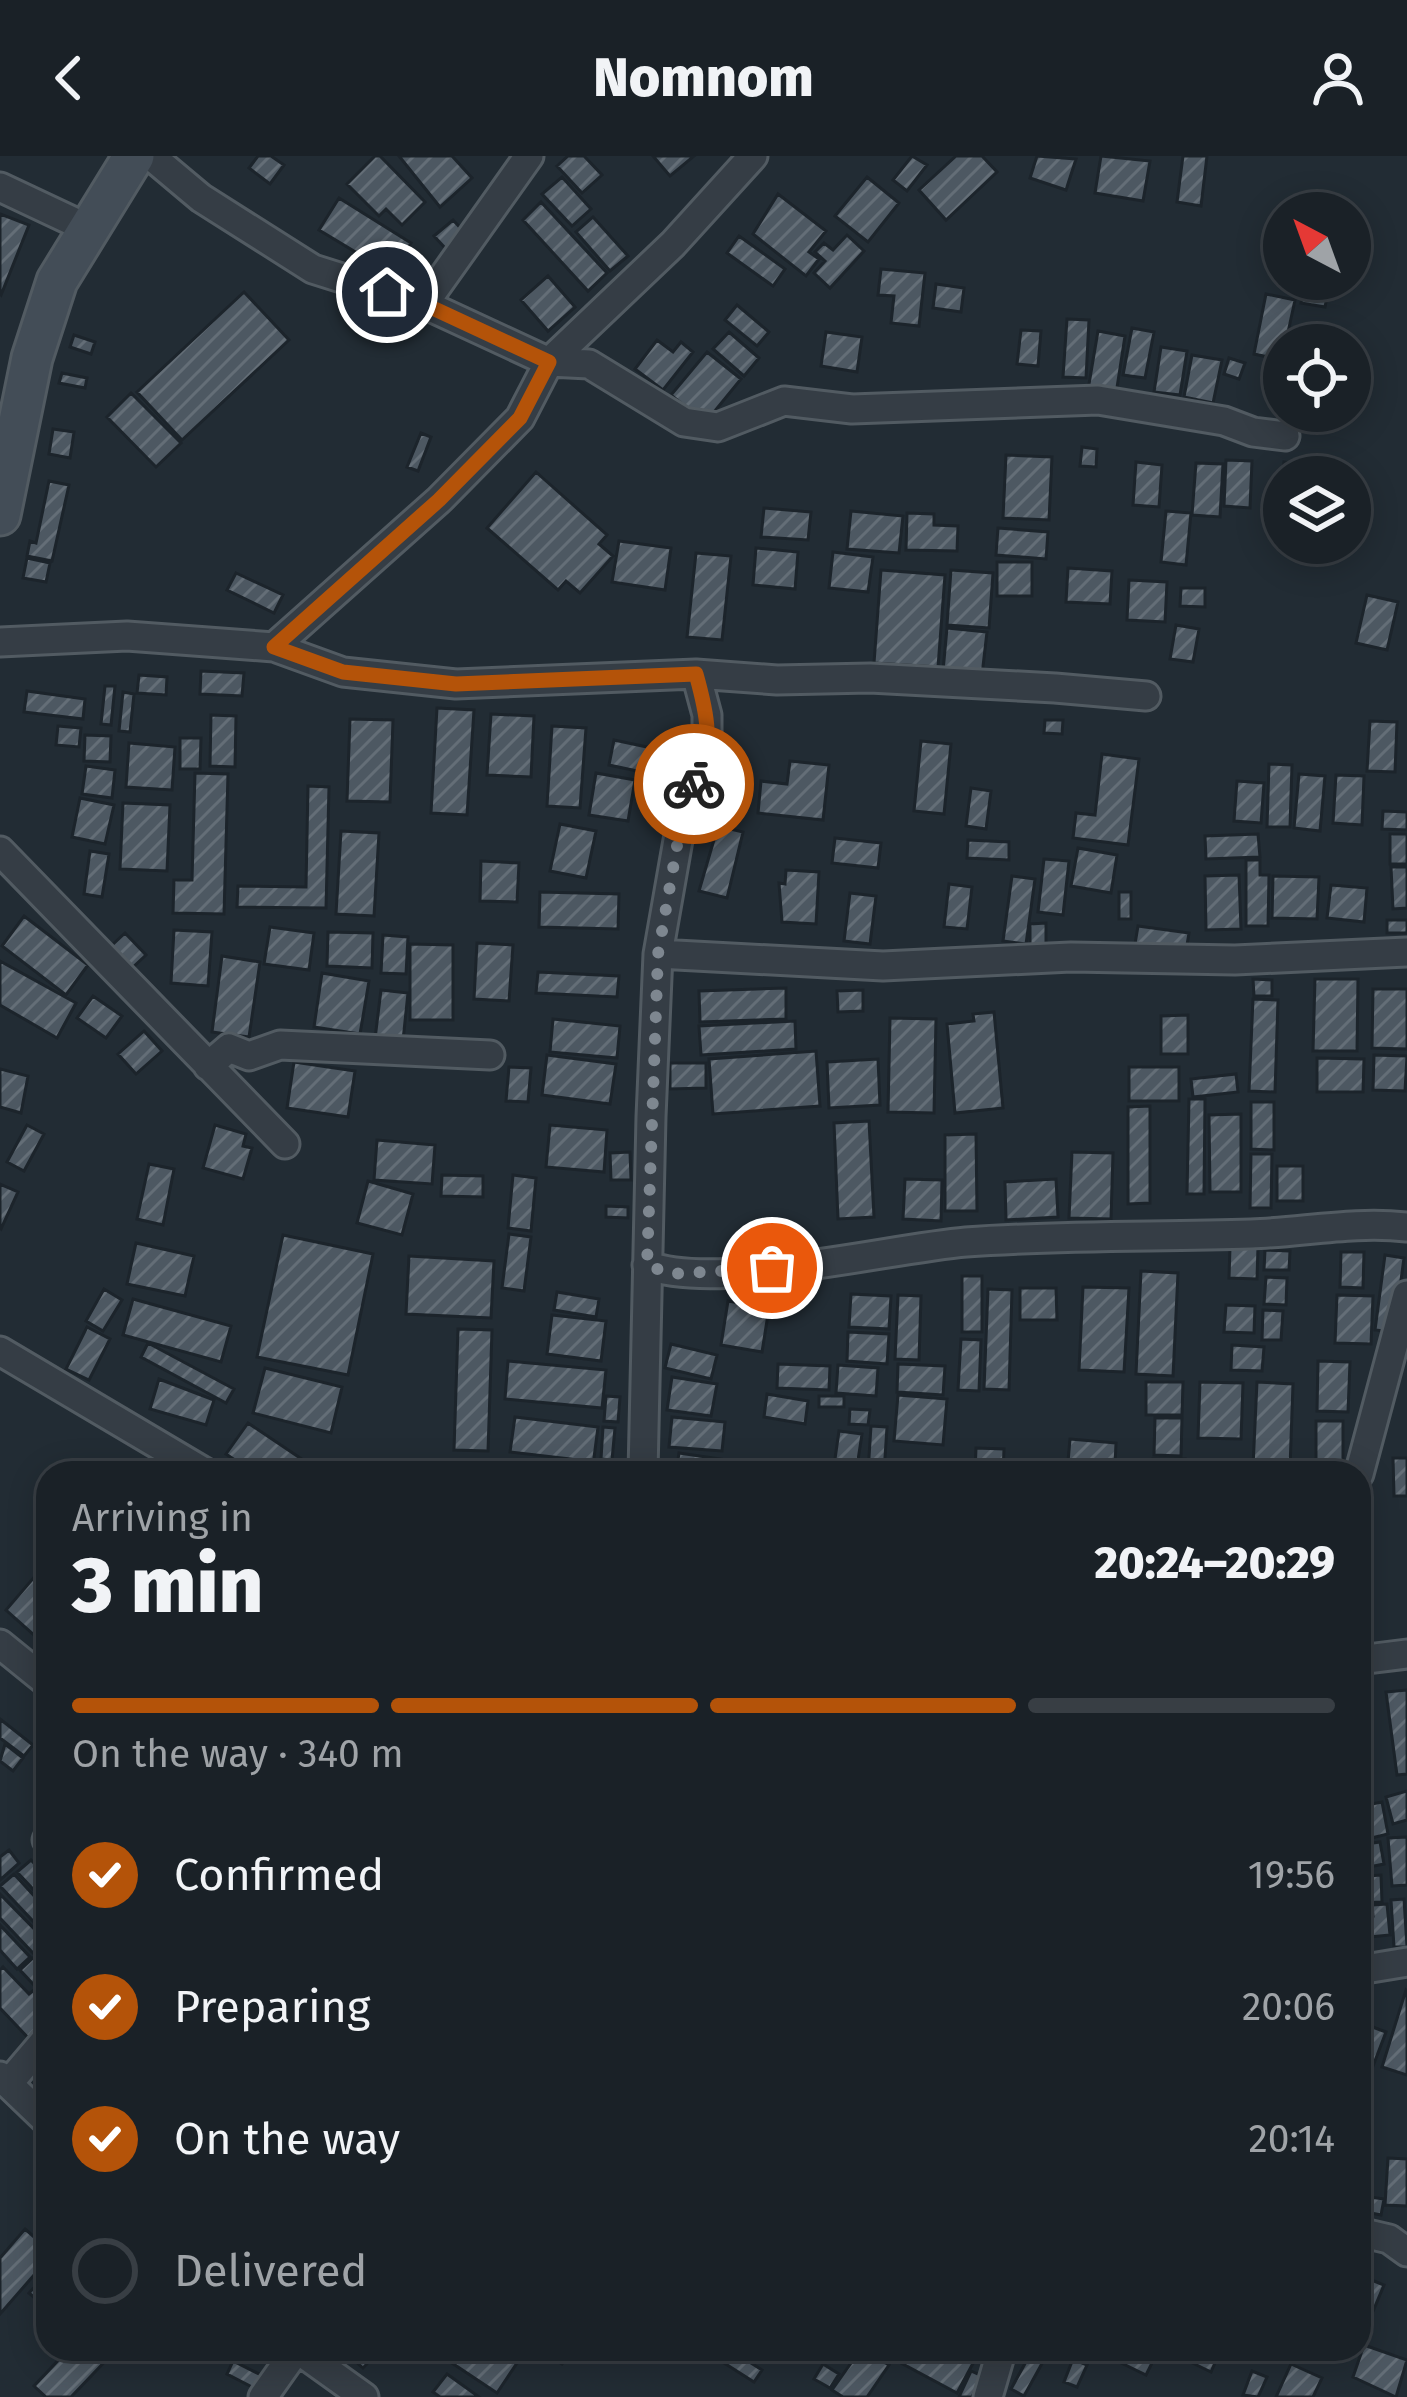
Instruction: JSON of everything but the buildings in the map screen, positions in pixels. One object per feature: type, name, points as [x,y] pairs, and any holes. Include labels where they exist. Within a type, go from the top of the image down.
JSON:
[{"type":"main road","points":[[0,515],[32,358],[57,281],[134,156]]},
{"type":"street","points":[[151,156],[201,198],[313,269],[424,304],[549,362],[589,364],[684,422],[718,427],[784,401],[852,409],[1098,400],[1285,436]]},
{"type":"street","points":[[424,304],[529,156]]},
{"type":"street","points":[[274,647],[439,500],[520,418],[549,362],[673,244],[753,156]]},
{"type":"street","points":[[0,187],[87,228]]},
{"type":"street","points":[[0,642],[127,637],[274,647],[343,672],[456,684],[696,674],[777,680],[870,678],[1146,696]]},
{"type":"street","points":[[644,1461],[658,954],[684,806],[706,752],[707,715],[696,674]]},
{"type":"street","points":[[0,850],[285,1144]]},
{"type":"street","points":[[658,954],[883,966],[1071,957],[1234,960],[1407,952]]},
{"type":"street","points":[[208,1066],[229,1048],[249,1056],[280,1045],[490,1055]]},
{"type":"street","points":[[647,1265],[670,1274],[772,1268],[965,1242],[1259,1233],[1374,1223],[1407,1226]]},
{"type":"street","points":[[1362,1461],[1407,1294]]},
{"type":"street","points":[[0,1351],[186,1461]]},
{"type":"street","points":[[0,1644],[36,1673]]},
{"type":"street","points":[[1371,1658],[1407,1654]]},
{"type":"street","points":[[1371,1968],[1407,1962]]},
{"type":"street","points":[[36,2049],[4,2080],[36,2111]]},
{"type":"street","points":[[1371,2235],[1389,2239],[1407,2252]]},
{"type":"street","points":[[262,2397],[288,2361]]},
{"type":"street","points":[[314,2361],[364,2397]]},
{"type":"street","points":[[988,2397],[998,2361]]},
{"type":"way so far","points":[[694,784],[684,806],[658,954],[647,1265],[670,1274],[772,1268]]},
{"type":"route","points":[[387,292],[424,304],[549,362],[520,418],[439,500],[274,647],[343,672],[456,684],[696,674],[709,730],[694,784]]}]
